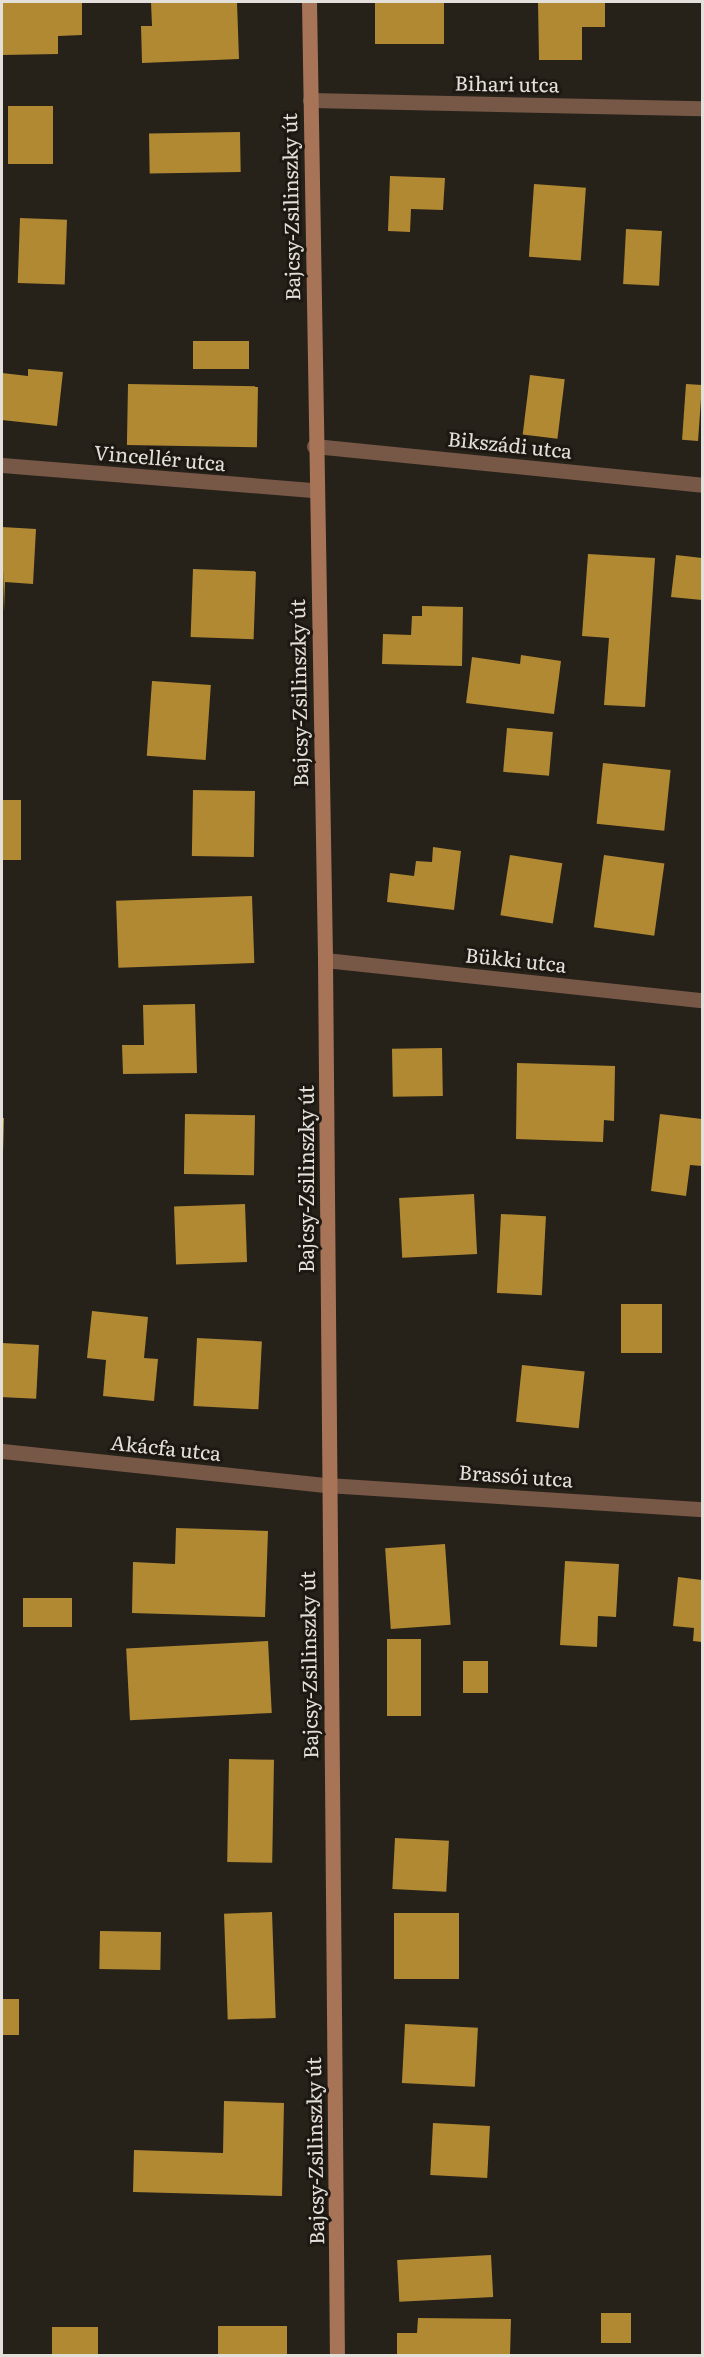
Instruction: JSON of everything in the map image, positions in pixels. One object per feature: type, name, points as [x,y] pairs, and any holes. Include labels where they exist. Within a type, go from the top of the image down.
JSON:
[{"type":"main road","name":"Bajcsy-Zsilinszky út","points":[[309,2],[314,446],[325,960],[327,1485],[338,2355]]},
{"type":"street","name":"Bihari utca","points":[[310,100],[702,108]]},
{"type":"street","name":"Bikszádi utca","points":[[314,446],[702,485]]},
{"type":"street","name":"Vincellér utca","points":[[2,465],[315,490]]},
{"type":"street","name":"Bükki utca","points":[[325,960],[702,1000]]},
{"type":"street","name":"Akácfa utca","points":[[2,1451],[327,1485]]},
{"type":"street","name":"Brassói utca","points":[[327,1485],[702,1509]]},
{"type":"building","points":[[2,2],[82,2],[82,35],[58,36],[58,54],[2,55]]},
{"type":"building","points":[[151,2],[237,2],[239,59],[142,63],[141,26],[152,26]]},
{"type":"building","points":[[375,2],[444,2],[444,44],[375,44]]},
{"type":"building","points":[[538,2],[605,2],[605,27],[582,27],[582,60],[539,60]]},
{"type":"building","points":[[8,106],[53,106],[53,164],[8,164]]},
{"type":"building","points":[[240,132],[241,172],[150,174],[149,134]]},
{"type":"building","points":[[390,176],[445,178],[443,210],[411,209],[410,232],[388,231]]},
{"type":"building","points":[[534,184],[586,188],[581,260],[529,257]]},
{"type":"building","points":[[20,218],[67,220],[65,285],[18,283]]},
{"type":"building","points":[[626,229],[662,231],[659,286],[623,284]]},
{"type":"building","points":[[193,341],[249,341],[249,369],[193,369]]},
{"type":"building","points":[[28,369],[63,372],[57,426],[2,420],[2,373],[28,376]]},
{"type":"building","points":[[530,375],[565,379],[557,439],[523,435]]},
{"type":"building","points":[[128,384],[258,386],[257,447],[127,445]]},
{"type":"building","points":[[686,384],[702,385],[698,441],[682,440]]},
{"type":"building","points":[[2,527],[36,529],[33,584],[5,582],[4,612]]},
{"type":"building","points":[[588,554],[655,558],[645,707],[604,705],[609,638],[582,636]]},
{"type":"building","points":[[676,555],[702,558],[702,600],[671,597]]},
{"type":"building","points":[[193,569],[256,571],[254,639],[191,637]]},
{"type":"building","points":[[422,606],[463,607],[462,666],[382,664],[383,634],[411,635],[412,616],[422,616]]},
{"type":"building","points":[[521,655],[561,661],[554,714],[466,703],[472,657],[520,664]]},
{"type":"building","points":[[152,681],[211,685],[206,760],[147,756]]},
{"type":"building","points":[[507,728],[553,732],[549,776],[503,772]]},
{"type":"building","points":[[603,763],[671,770],[664,831],[597,824]]},
{"type":"building","points":[[193,790],[255,791],[254,857],[192,856]]},
{"type":"building","points":[[2,800],[21,800],[21,860],[2,860]]},
{"type":"building","points":[[433,847],[461,851],[454,910],[387,902],[390,873],[414,876],[416,861],[432,862]]},
{"type":"building","points":[[510,855],[562,863],[553,924],[500,915]]},
{"type":"building","points":[[604,855],[664,863],[654,936],[594,927]]},
{"type":"building","points":[[252,896],[254,963],[118,968],[116,901]]},
{"type":"building","points":[[195,1004],[197,1073],[123,1074],[122,1045],[144,1045],[143,1005]]},
{"type":"building","points":[[442,1048],[443,1096],[393,1097],[392,1049]]},
{"type":"building","points":[[517,1063],[615,1066],[614,1121],[604,1120],[603,1142],[516,1139]]},
{"type":"building","points":[[185,1114],[255,1115],[254,1175],[184,1174]]},
{"type":"building","points":[[660,1114],[702,1119],[702,1166],[690,1165],[686,1196],[651,1191]]},
{"type":"building","points":[[2,1118],[4,1118],[3,1153],[2,1153]]},
{"type":"building","points":[[474,1194],[477,1254],[402,1258],[399,1198]]},
{"type":"building","points":[[245,1204],[247,1262],[176,1264],[174,1206]]},
{"type":"building","points":[[501,1214],[546,1216],[542,1295],[497,1293]]},
{"type":"building","points":[[621,1304],[662,1304],[662,1353],[621,1353]]},
{"type":"building","points":[[92,1311],[148,1317],[144,1358],[158,1359],[154,1401],[103,1396],[106,1360],[87,1358]]},
{"type":"building","points":[[197,1338],[262,1341],[258,1409],[193,1406]]},
{"type":"building","points":[[2,1343],[39,1345],[36,1399],[2,1397]]},
{"type":"building","points":[[522,1365],[585,1372],[579,1428],[516,1422]]},
{"type":"building","points":[[176,1528],[268,1531],[265,1617],[132,1613],[133,1562],[175,1564]]},
{"type":"building","points":[[445,1544],[451,1625],[391,1629],[385,1548]]},
{"type":"building","points":[[565,1561],[619,1564],[616,1617],[598,1616],[597,1647],[560,1645]]},
{"type":"building","points":[[678,1577],[702,1580],[702,1642],[693,1641],[694,1628],[673,1626]]},
{"type":"building","points":[[23,1598],[72,1598],[72,1627],[23,1627]]},
{"type":"building","points":[[387,1639],[421,1639],[421,1716],[387,1716]]},
{"type":"building","points":[[268,1641],[272,1713],[130,1720],[126,1648]]},
{"type":"building","points":[[463,1661],[488,1661],[488,1693],[463,1693]]},
{"type":"building","points":[[229,1759],[274,1760],[272,1863],[227,1862]]},
{"type":"building","points":[[395,1838],[449,1841],[446,1892],[392,1889]]},
{"type":"building","points":[[272,1912],[276,2018],[228,2020],[224,1914]]},
{"type":"building","points":[[394,1913],[459,1913],[459,1979],[394,1979]]},
{"type":"building","points":[[100,1931],[161,1932],[160,1970],[99,1969]]},
{"type":"building","points":[[2,1999],[19,1999],[19,2035],[2,2035]]},
{"type":"building","points":[[405,2024],[478,2028],[475,2087],[402,2083]]},
{"type":"building","points":[[224,2101],[284,2103],[282,2196],[133,2192],[134,2150],[223,2153]]},
{"type":"building","points":[[433,2123],[490,2126],[487,2178],[430,2175]]},
{"type":"building","points":[[491,2255],[493,2297],[399,2302],[397,2260]]},
{"type":"building","points":[[601,2313],[631,2313],[631,2343],[601,2343]]},
{"type":"building","points":[[418,2318],[511,2319],[510,2356],[397,2356],[397,2333],[417,2333]]},
{"type":"building","points":[[218,2326],[287,2326],[287,2356],[218,2356]]},
{"type":"building","points":[[52,2327],[98,2327],[98,2356],[52,2356]]}]
